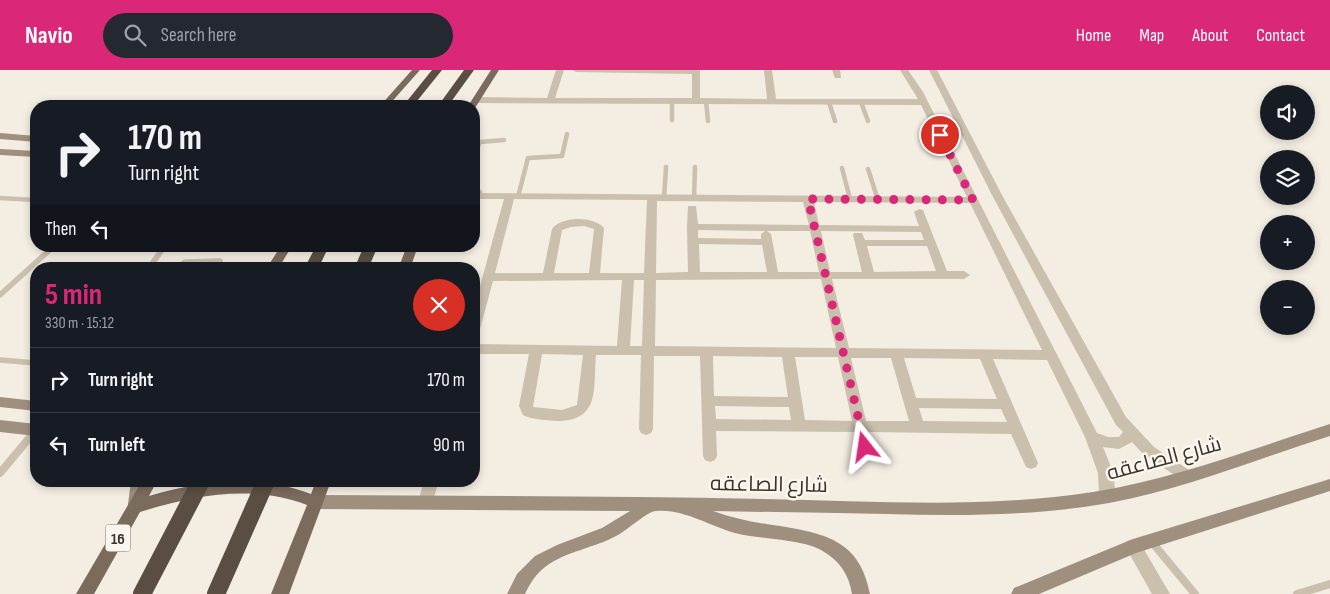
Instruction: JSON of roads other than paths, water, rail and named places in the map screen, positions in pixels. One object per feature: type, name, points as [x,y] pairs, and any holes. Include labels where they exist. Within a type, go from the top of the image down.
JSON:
[{"type":"highway","points":[[413,100],[437,70]]},
{"type":"highway","points":[[447,100],[469,70]]},
{"type":"highway","points":[[142,594],[198,487]]},
{"type":"highway","points":[[216,594],[263,487]]},
{"type":"main road","points":[[389,100],[416,70]]},
{"type":"main road","points":[[476,100],[495,70]]},
{"type":"main road","points":[[399,262],[410,252]]},
{"type":"main road","name":"16","points":[[85,594],[147,487]]},
{"type":"main road","points":[[136,507],[192,491],[227,487]]},
{"type":"main road","points":[[257,487],[289,492],[316,502]]},
{"type":"main road","points":[[280,594],[322,487]]},
{"type":"street","points":[[550,100],[560,70]]},
{"type":"street","points":[[576,70],[696,71],[696,101]]},
{"type":"street","points":[[768,70],[772,102]]},
{"type":"street","points":[[904,70],[924,102],[1092,438],[1105,473],[1107,496]]},
{"type":"street","points":[[933,70],[1044,284],[1112,406],[1130,432],[1160,460],[1186,476]]},
{"type":"street","points":[[480,103],[550,100],[924,102]]},
{"type":"street","points":[[0,136],[30,138]]},
{"type":"street","points":[[0,152],[30,154]]},
{"type":"street","points":[[480,194],[514,197],[658,198],[693,203],[808,199],[973,200]]},
{"type":"street","points":[[480,307],[514,197]]},
{"type":"street","points":[[646,430],[651,276],[658,198]]},
{"type":"street","points":[[808,199],[865,447]]},
{"type":"street","points":[[693,203],[694,276]]},
{"type":"street","points":[[919,212],[944,275]]},
{"type":"street","points":[[548,277],[557,230],[565,224],[593,224],[599,228],[594,277]]},
{"type":"street","points":[[692,227],[925,229]]},
{"type":"street","points":[[766,227],[772,276]]},
{"type":"street","points":[[856,228],[869,276]]},
{"type":"street","points":[[693,241],[768,242]]},
{"type":"street","points":[[860,242],[931,243]]},
{"type":"street","points":[[488,277],[964,275]]},
{"type":"street","points":[[623,351],[628,276]]},
{"type":"street","points":[[480,349],[1051,355]]},
{"type":"street","points":[[536,350],[526,406],[528,411],[534,414],[575,414],[582,410],[585,404],[590,350]]},
{"type":"street","points":[[706,352],[710,456]]},
{"type":"street","points":[[788,352],[799,426]]},
{"type":"street","points":[[896,354],[918,427]]},
{"type":"street","points":[[985,355],[1031,463]]},
{"type":"street","points":[[708,401],[795,402]]},
{"type":"street","points":[[0,402],[30,405]]},
{"type":"street","points":[[911,403],[1006,404]]},
{"type":"street","points":[[708,425],[1016,428]]},
{"type":"street","points":[[0,426],[30,429]]},
{"type":"street","name":"شارع الصاعقه","points":[[316,502],[670,504],[974,509],[1055,504],[1107,496],[1186,476],[1330,430]]},
{"type":"street","points":[[1092,438],[1110,444],[1118,444],[1128,438],[1130,432]]},
{"type":"street","points":[[1028,593],[1133,546],[1330,485]]},
{"type":"street","points":[[136,507],[138,487]]},
{"type":"street","points":[[426,502],[430,487]]},
{"type":"street","points":[[516,594],[525,576],[542,559],[553,553],[602,536],[620,526],[650,504]]},
{"type":"street","points":[[670,504],[736,526],[817,540],[827,544],[852,564],[862,594]]},
{"type":"street","points":[[1133,546],[1161,594]]},
{"type":"lane","points":[[672,101],[672,120]]},
{"type":"lane","points":[[706,101],[708,121]]},
{"type":"lane","points":[[829,102],[835,121]]},
{"type":"lane","points":[[861,102],[868,120]]},
{"type":"lane","points":[[514,197],[528,158],[562,156],[567,134]]},
{"type":"lane","points":[[480,142],[504,140]]},
{"type":"lane","points":[[658,198],[666,167]]},
{"type":"lane","points":[[693,203],[695,167]]},
{"type":"lane","points":[[842,168],[850,199]]},
{"type":"lane","points":[[868,169],[878,200]]},
{"type":"lane","points":[[0,198],[30,200]]},
{"type":"lane","points":[[36,262],[47,252]]},
{"type":"lane","points":[[185,262],[220,261]]},
{"type":"lane","points":[[0,295],[30,268]]},
{"type":"lane","points":[[0,360],[30,362]]},
{"type":"lane","points":[[0,473],[30,437]]},
{"type":"lane","points":[[0,461],[9,462]]},
{"type":"lane","points":[[1151,540],[1195,594]]},
{"type":"lane","points":[[1297,594],[1330,584]]}]
